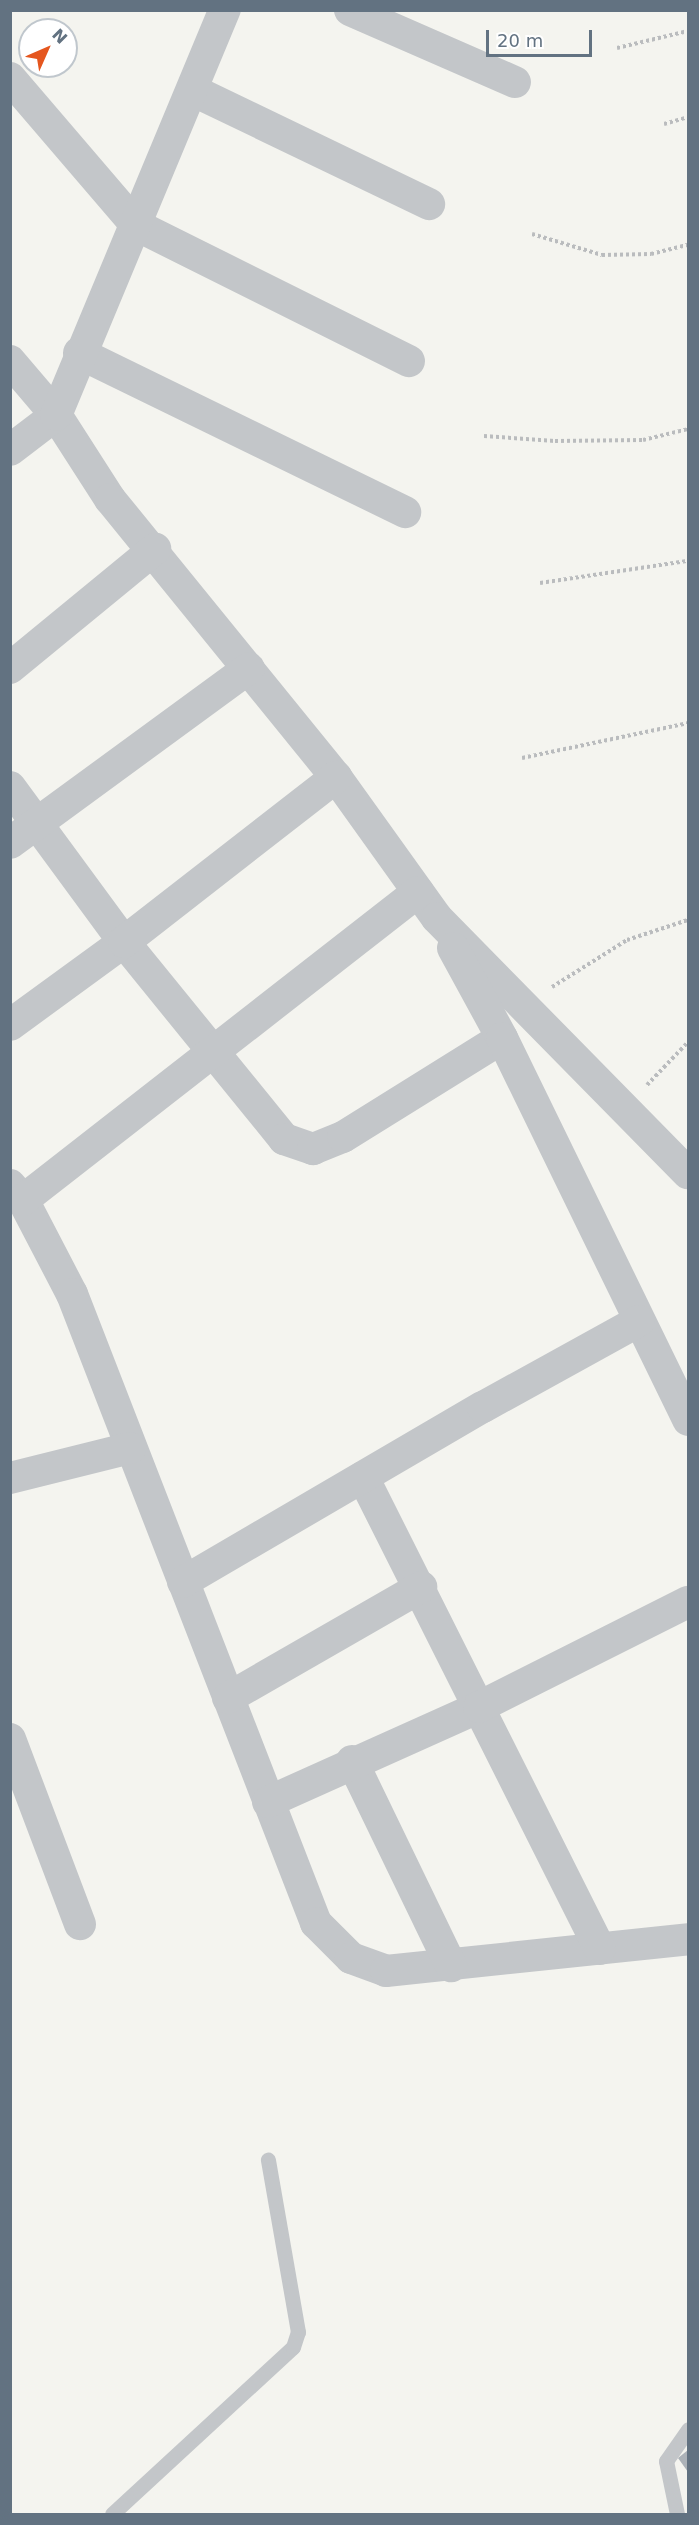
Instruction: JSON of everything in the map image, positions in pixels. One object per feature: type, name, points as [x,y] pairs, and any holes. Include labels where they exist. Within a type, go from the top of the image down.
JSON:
[{"type":"street","points":[[10,450],[56,415],[79,353],[194,91],[225,10]]},
{"type":"street","points":[[350,10],[514,82]]},
{"type":"street","points":[[10,78],[136,225],[409,362]]},
{"type":"street","points":[[194,91],[429,204]]},
{"type":"street","points":[[79,353],[405,512]]},
{"type":"street","points":[[10,361],[56,415],[110,499],[155,549],[336,777],[437,918],[502,1038],[688,1420]]},
{"type":"street","points":[[10,668],[155,549]]},
{"type":"street","points":[[10,843],[249,668]]},
{"type":"street","points":[[10,1025],[124,942],[336,777]]},
{"type":"street","points":[[10,787],[124,942],[284,1140],[313,1149],[343,1137],[502,1038]]},
{"type":"street","points":[[418,892],[211,1052],[17,1193],[72,1294],[316,1923],[351,1958],[386,1971],[451,1966],[688,1939]]},
{"type":"street","points":[[437,918],[688,1173]]},
{"type":"street","points":[[183,1582],[639,1321]]},
{"type":"street","points":[[10,1478],[130,1448]]},
{"type":"street","points":[[363,1477],[421,1587],[600,1948]]},
{"type":"street","points":[[228,1698],[421,1587]]},
{"type":"street","points":[[268,1802],[352,1761],[479,1707],[688,1602]]},
{"type":"street","points":[[10,1739],[80,1924]]},
{"type":"street","points":[[352,1761],[451,1966]]},
{"type":"lane","points":[[112,2514],[293,2347],[298,2332],[268,2160]]},
{"type":"lane","points":[[678,2514],[666,2462],[688,2429]]},
{"type":"path","points":[[617,48],[688,31]]},
{"type":"path","points":[[664,124],[688,117]]},
{"type":"path","points":[[532,234],[602,255],[651,254],[688,245]]},
{"type":"path","points":[[484,436],[555,441],[642,440],[688,429]]},
{"type":"path","points":[[540,584],[688,561]]},
{"type":"path","points":[[522,759],[688,723]]},
{"type":"path","points":[[523,1005],[627,940],[688,920]]},
{"type":"path","points":[[625,1108],[688,1042]]},
{"type":"building","points":[[688,2450],[688,2472],[678,2458]]}]
